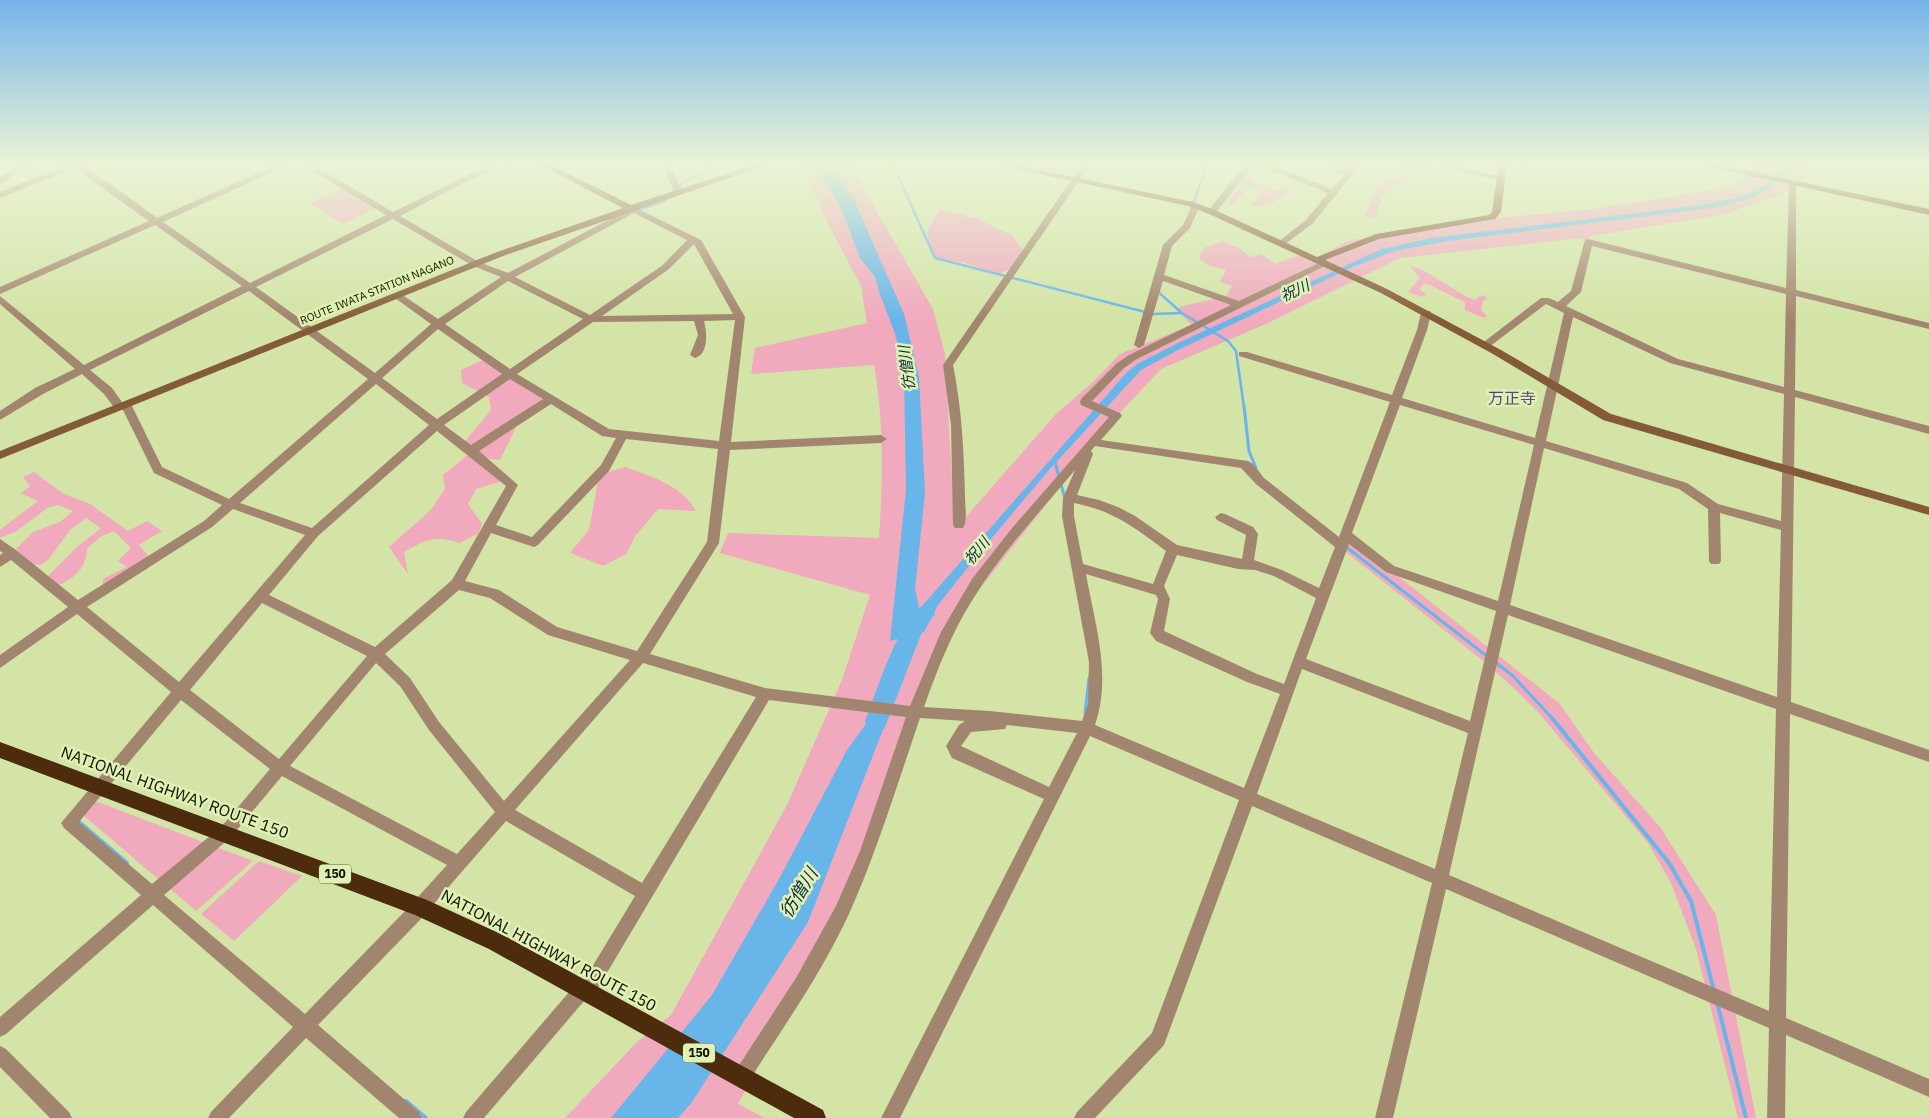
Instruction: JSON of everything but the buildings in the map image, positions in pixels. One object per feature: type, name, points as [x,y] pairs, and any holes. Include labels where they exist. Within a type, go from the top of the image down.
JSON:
[{"type":"highway","name":"NATIONAL HIGHWAY ROUTE 150","points":[[0,750],[225,832],[420,907],[496,942],[742,1076],[815,1118]]},
{"type":"street","points":[[0,1028],[225,832],[376,654],[457,584],[490,528],[512,485],[471,451],[311,330],[147,215]]},
{"type":"street","points":[[0,291],[172,215]]},
{"type":"street","name":"ROUTE IWATA STATION NAGANO","points":[[2,452],[123,406],[476,264],[614,215]]},
{"type":"street","points":[[0,662],[78,607],[208,524],[372,378],[438,324],[508,277],[621,215]]},
{"type":"street","points":[[217,1118],[420,907],[640,658],[713,544],[740,318],[698,242],[644,215]]},
{"type":"street","points":[[959,525],[960,474],[957,425],[954,392],[948,365],[1051,215]]},
{"type":"street","points":[[1139,345],[1168,245],[1188,226],[1192,215]]},
{"type":"street","points":[[1219,215],[1354,277],[1426,313],[1607,417],[1929,511]]},
{"type":"street","points":[[1281,244],[1309,222],[1314,215]]},
{"type":"street","points":[[742,1076],[815,960],[849,897],[868,850],[913,712],[947,634],[967,598],[987,567],[1010,538],[1116,416],[1085,402],[1120,366],[1133,357],[1376,237],[1394,232],[1488,219],[1492,215]]},
{"type":"street","points":[[1776,1118],[1792,215]]},
{"type":"street","points":[[0,416],[39,391],[82,369],[393,216],[476,264],[508,277],[590,319],[740,318]]},
{"type":"street","points":[[413,1118],[310,1022],[157,891],[69,823],[178,689],[314,533],[436,425],[666,267],[693,240]]},
{"type":"street","points":[[1384,1118],[1554,386],[1564,309],[1576,292],[1588,242],[1929,326]]},
{"type":"street","points":[[1159,276],[1240,305]]},
{"type":"street","points":[[398,296],[509,374],[606,433],[726,446],[881,439]]},
{"type":"street","points":[[0,299],[123,406],[158,470],[228,506],[314,533]]},
{"type":"street","points":[[1484,345],[1545,300],[1674,361],[1929,430]]},
{"type":"street","points":[[1083,1118],[1158,1039],[1422,330],[1426,313]]},
{"type":"street","points":[[695,355],[703,335],[699,319]]},
{"type":"street","points":[[1243,354],[1683,486],[1714,507],[1786,527]]},
{"type":"street","points":[[471,451],[551,399]]},
{"type":"street","points":[[490,528],[534,542],[605,468],[623,435]]},
{"type":"street","points":[[1093,441],[1244,464],[1249,467],[1260,481],[1344,540],[1390,569],[1929,756]]},
{"type":"street","points":[[890,1118],[1095,704],[1096,662],[1068,516],[1069,498],[1093,441]]},
{"type":"street","points":[[1069,498],[1099,504],[1114,510],[1131,519],[1173,549],[1278,573],[1323,596]]},
{"type":"street","points":[[1714,507],[1715,561]]},
{"type":"street","points":[[1221,517],[1250,530],[1252,534],[1247,565]]},
{"type":"street","points":[[0,544],[178,689],[280,768],[459,863]]},
{"type":"street","points":[[1173,549],[1158,586],[1164,599],[1156,633],[1252,678],[1288,691]]},
{"type":"street","points":[[0,562],[12,553]]},
{"type":"street","points":[[1077,567],[1160,590]]},
{"type":"street","points":[[457,584],[494,594],[554,631],[765,694],[913,712],[1083,728],[1248,796],[1929,1088]]},
{"type":"street","points":[[260,596],[376,654],[406,682],[434,726],[504,812],[644,893]]},
{"type":"street","points":[[1298,662],[1474,729]]},
{"type":"street","points":[[472,1118],[584,991],[765,694]]},
{"type":"street","points":[[1028,722],[969,726],[964,729],[953,746],[957,753],[1050,795]]},
{"type":"street","points":[[0,1055],[63,1118]]},
{"type":"shaded area","points":[[329,215],[361,215],[343,224]]},
{"type":"shaded area","points":[[824,215],[879,215],[933,309],[945,354],[954,516],[959,525],[1056,414],[1092,383],[1120,354],[1192,325],[1174,308],[1181,312],[1179,307],[1226,296],[1232,286],[1220,282],[1226,270],[1207,265],[1199,258],[1204,248],[1223,241],[1251,257],[1261,254],[1275,264],[1301,255],[1314,259],[1347,241],[1488,219],[1528,215],[1718,215],[1591,236],[1586,241],[1582,238],[1400,258],[1268,323],[1161,369],[1112,421],[940,639],[832,931],[738,1104],[765,1118],[565,1118],[637,1042],[671,1015],[787,805],[842,680],[870,595],[720,553],[728,533],[879,538],[882,452],[880,408],[874,365],[751,374],[755,348],[867,323],[861,286]]},
{"type":"shaded area","points":[[936,215],[963,215],[978,219],[1013,236],[1022,249],[1016,266],[999,274],[966,263],[935,258],[928,237],[929,228]]},
{"type":"shaded area","points":[[1366,215],[1375,215],[1374,218],[1365,217]]},
{"type":"shaded area","points":[[1410,266],[1424,271],[1474,300],[1482,295],[1488,298],[1483,301],[1481,310],[1487,316],[1484,318],[1465,310],[1465,302],[1425,283],[1419,289],[1426,294],[1422,297],[1408,292],[1420,278]]},
{"type":"shaded area","points":[[487,358],[537,391],[542,399],[520,419],[500,460],[478,457],[463,445],[491,409],[489,397],[462,383],[461,370]]},
{"type":"shaded area","points":[[469,454],[506,480],[476,489],[468,504],[482,524],[478,534],[459,543],[443,539],[430,540],[404,552],[408,574],[389,547],[431,510],[445,489],[443,475]]},
{"type":"shaded area","points":[[625,467],[655,478],[674,488],[690,502],[696,511],[658,509],[636,535],[626,554],[603,566],[570,553],[589,530],[599,475]]},
{"type":"shaded area","points":[[34,472],[64,494],[90,504],[128,531],[147,521],[162,531],[139,545],[149,557],[103,585],[103,579],[127,567],[118,561],[131,548],[114,531],[100,537],[87,549],[85,562],[70,579],[59,585],[44,580],[76,548],[101,528],[86,518],[70,530],[49,559],[41,565],[31,564],[16,549],[33,532],[60,522],[73,511],[58,505],[47,508],[17,531],[0,538],[0,530],[38,501],[21,493],[30,486],[23,477]]},
{"type":"shaded area","points":[[1346,535],[1560,704],[1594,753],[1660,827],[1716,915],[1756,1118],[1738,1118],[1696,949],[1671,883],[1648,843],[1539,713],[1487,664],[1341,548]]},
{"type":"shaded area","points":[[95,801],[253,861],[196,911],[83,815]]},
{"type":"shaded area","points":[[259,861],[302,876],[234,941],[201,914]]},
{"type":"water","name":"祝川","points":[[844,215],[861,215],[904,314],[919,377],[925,493],[915,589],[919,608],[1127,372],[1139,363],[1180,342],[1382,249],[1431,238],[1619,215],[1655,215],[1448,241],[1395,251],[1355,266],[1178,350],[1141,370],[1048,471],[985,546],[938,605],[924,632],[890,641],[906,490],[904,372],[895,333],[875,277],[860,258]]},
{"type":"water","points":[[907,668],[808,922],[692,1102],[678,1118],[611,1118],[712,995],[779,879],[847,750]]},
{"type":"waterway","points":[[916,215],[935,258],[1153,314],[1182,313]]},
{"type":"waterway","points":[[1157,291],[1182,313]]},
{"type":"waterway","points":[[1182,313],[1228,341],[1236,351],[1244,407]]},
{"type":"waterway","points":[[1244,406],[1249,451],[1256,468]]},
{"type":"waterway","points":[[1055,462],[1059,477]]},
{"type":"waterway","points":[[1061,484],[1065,499]]},
{"type":"waterway","points":[[1345,546],[1488,657]]},
{"type":"waterway","name":"彷僧川","points":[[876,722],[913,628],[925,614]]},
{"type":"waterway","points":[[1495,662],[1512,675],[1553,719]]},
{"type":"waterway","points":[[1085,714],[1089,678]]},
{"type":"waterway","points":[[1552,718],[1669,863],[1691,901],[1714,991]]},
{"type":"waterway","points":[[78,821],[127,863]]},
{"type":"waterway","points":[[1717,1002],[1746,1118]]},
{"type":"waterway","points":[[406,1101],[426,1118]]},
{"type":"district","name":"万正寺","points":[[1512,398]]}]
